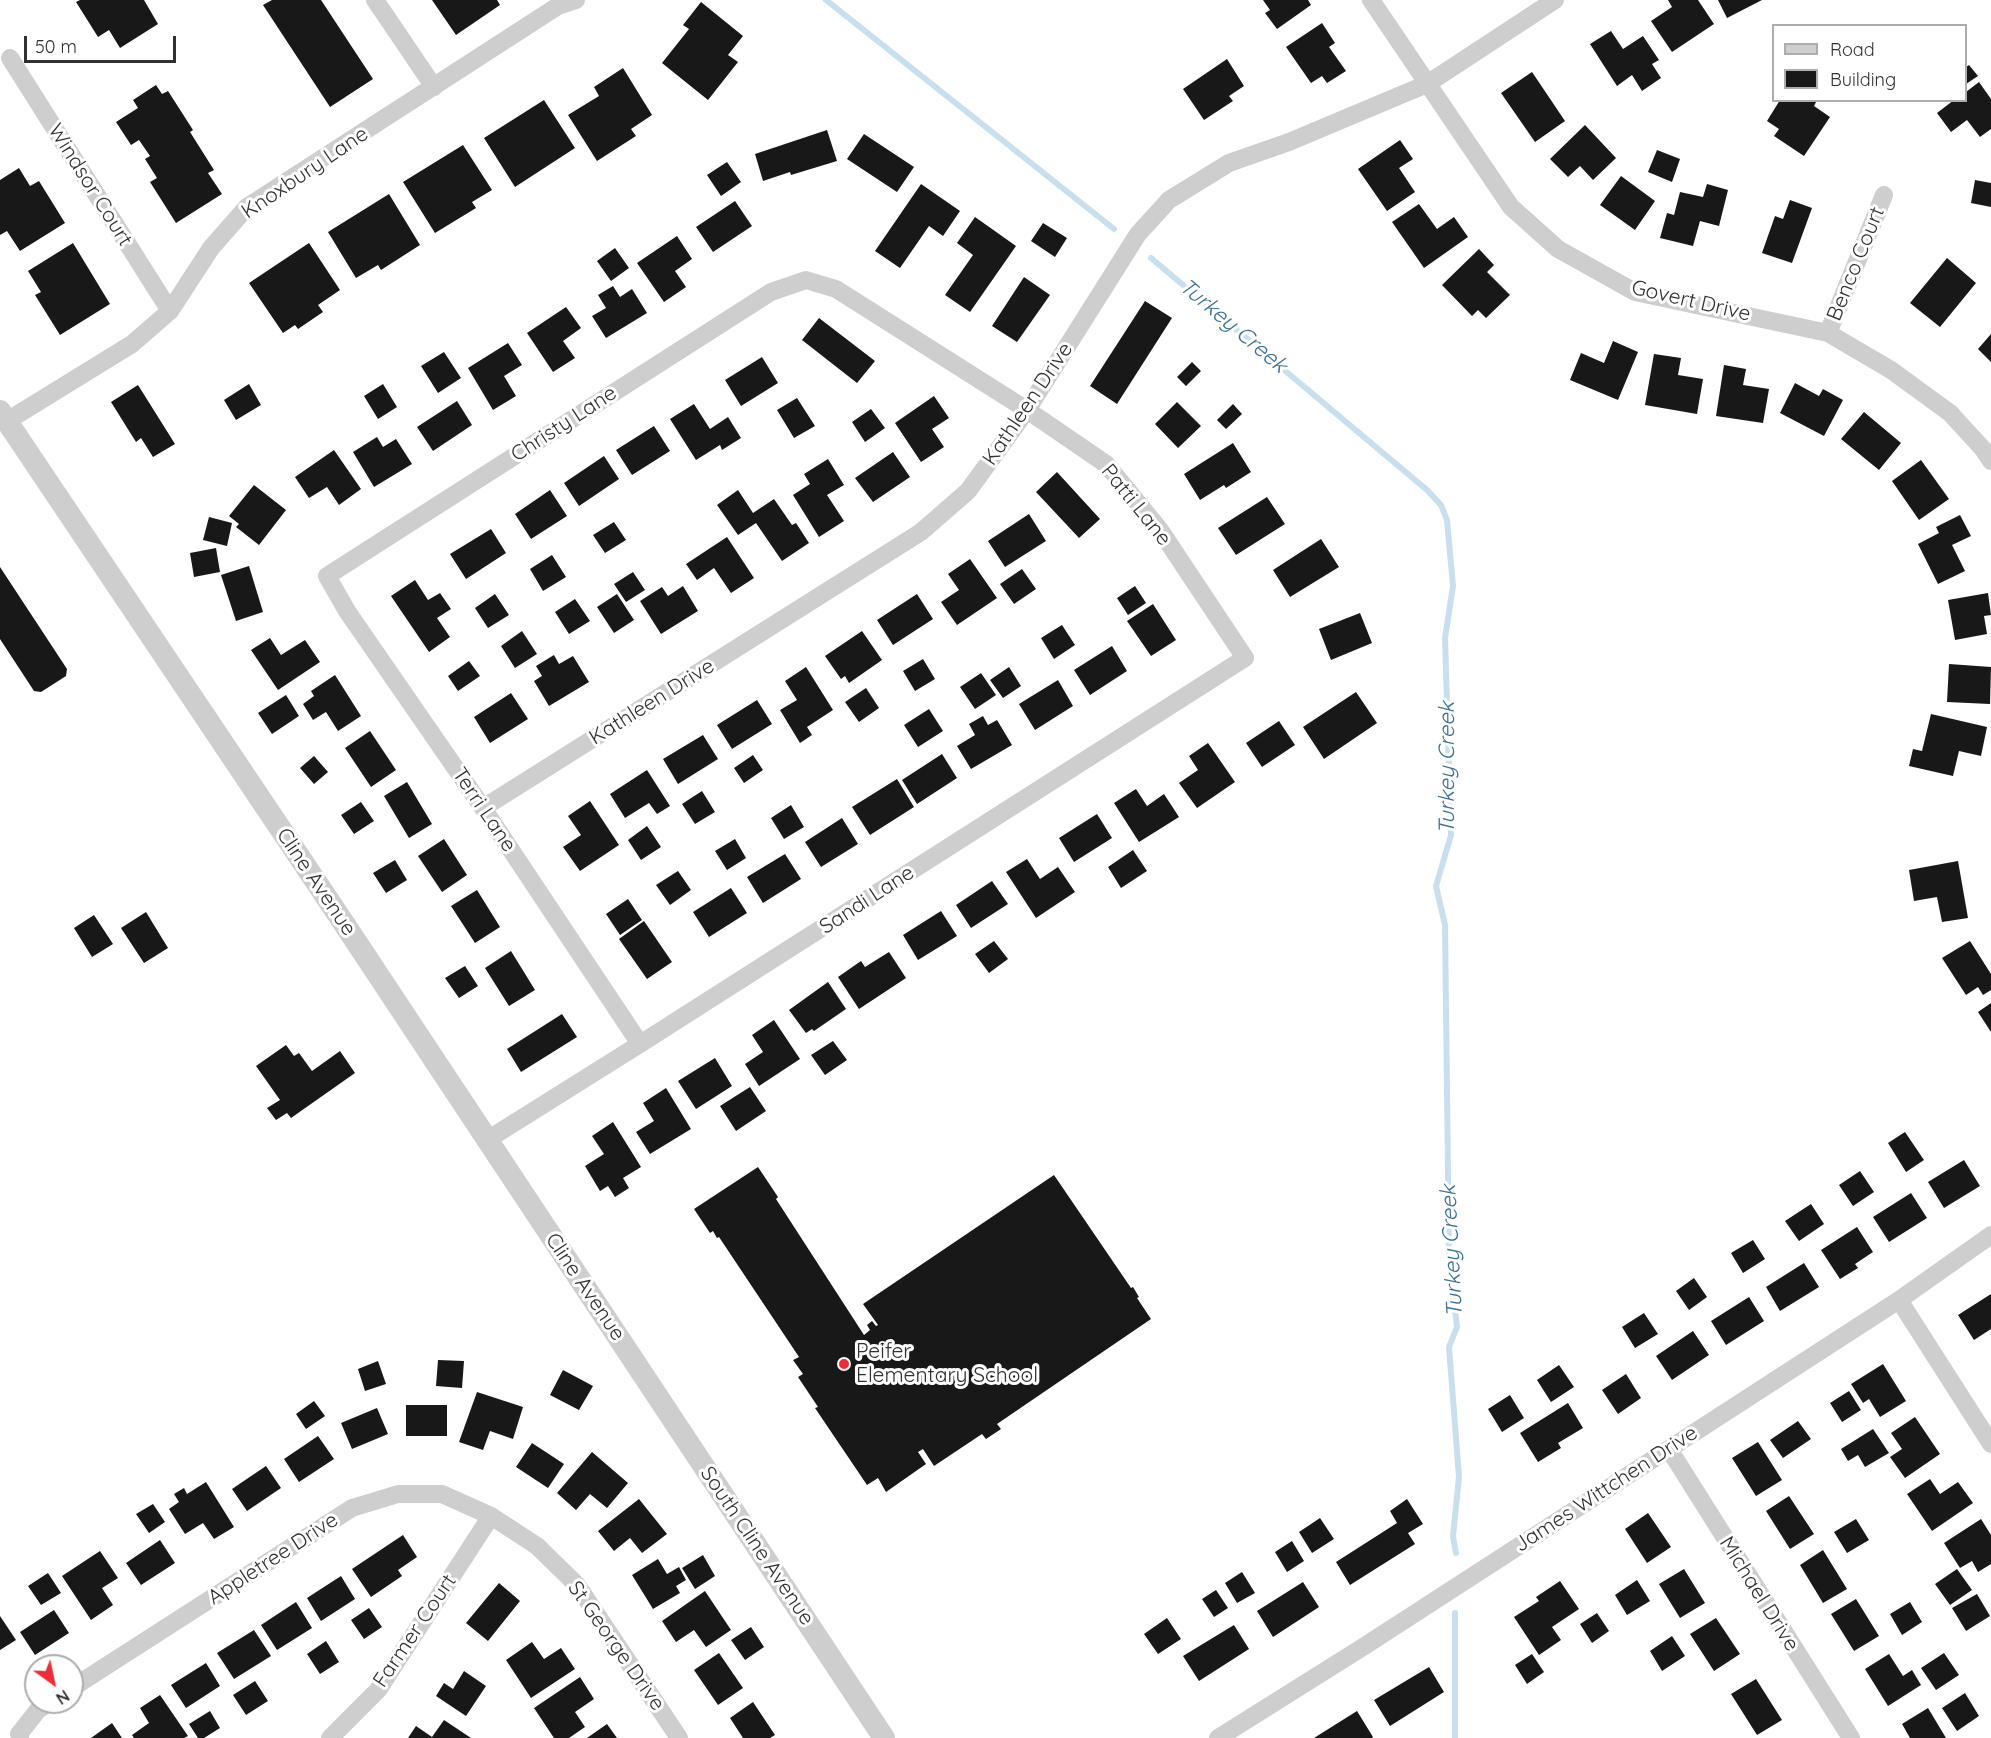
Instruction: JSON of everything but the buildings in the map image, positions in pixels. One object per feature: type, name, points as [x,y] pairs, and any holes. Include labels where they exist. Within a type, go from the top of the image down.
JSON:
[{"type":"street","points":[[375,0],[434,87]]},
{"type":"street","name":"Knoxbury Lane","points":[[3,416],[132,344],[170,311],[211,248],[247,207],[558,6],[576,0]]},
{"type":"street","name":"Govert Drive","points":[[1371,0],[1511,207],[1558,249],[1635,292],[1828,333],[1891,370],[1950,413],[1991,461]]},
{"type":"street","name":"Kathleen Drive","points":[[483,808],[921,532],[969,491],[1027,410],[1138,234],[1169,200],[1229,163],[1289,142],[1427,84],[1555,0]]},
{"type":"street","name":"Windsor Court","points":[[10,58],[170,311]]},
{"type":"street","name":"Benco Court","points":[[1828,333],[1884,195]]},
{"type":"street","name":"Patti Lane","points":[[806,280],[836,289],[1027,410],[1106,464],[1160,530],[1245,658]]},
{"type":"street","name":"Christy Lane","points":[[327,576],[771,292],[806,280]]},
{"type":"street","name":"Cline Avenue","points":[[3,416],[630,1354]]},
{"type":"street","name":"Terri Lane","points":[[327,576],[347,611],[483,808],[640,1044]]},
{"type":"street","name":"Sandi Lane","points":[[487,1140],[1245,658]]},
{"type":"street","name":"James Wittchen Drive","points":[[1218,1738],[1899,1300],[1991,1235]]},
{"type":"street","points":[[1899,1300],[1991,1444]]},
{"type":"street","name":"South Cline Avenue","points":[[630,1354],[884,1738]]},
{"type":"street","name":"Michael Drive","points":[[1669,1449],[1851,1738]]},
{"type":"street","name":"Appletree Drive","points":[[84,1680],[352,1508],[398,1494],[442,1494],[491,1516]]},
{"type":"street","name":"Farmer Court","points":[[330,1738],[378,1690],[491,1516]]},
{"type":"street","name":"St George Drive","points":[[491,1516],[537,1546],[577,1585],[679,1738]]},
{"type":"street","points":[[20,1736],[35,1714]]},
{"type":"waterway","name":"Turkey Creek","points":[[826,0],[1114,229]]},
{"type":"waterway","name":"Turkey Creek","points":[[1151,258],[1427,490],[1441,505],[1447,520],[1453,586],[1445,638],[1451,835],[1436,886],[1445,925],[1449,1258],[1457,1327],[1449,1347],[1459,1477],[1453,1536],[1456,1553]]},
{"type":"waterway","name":"Turkey Creek","points":[[1455,1613],[1455,1738]]},
{"type":"place","name":"Peifer Elementary School","points":[[844,1364]]}]
